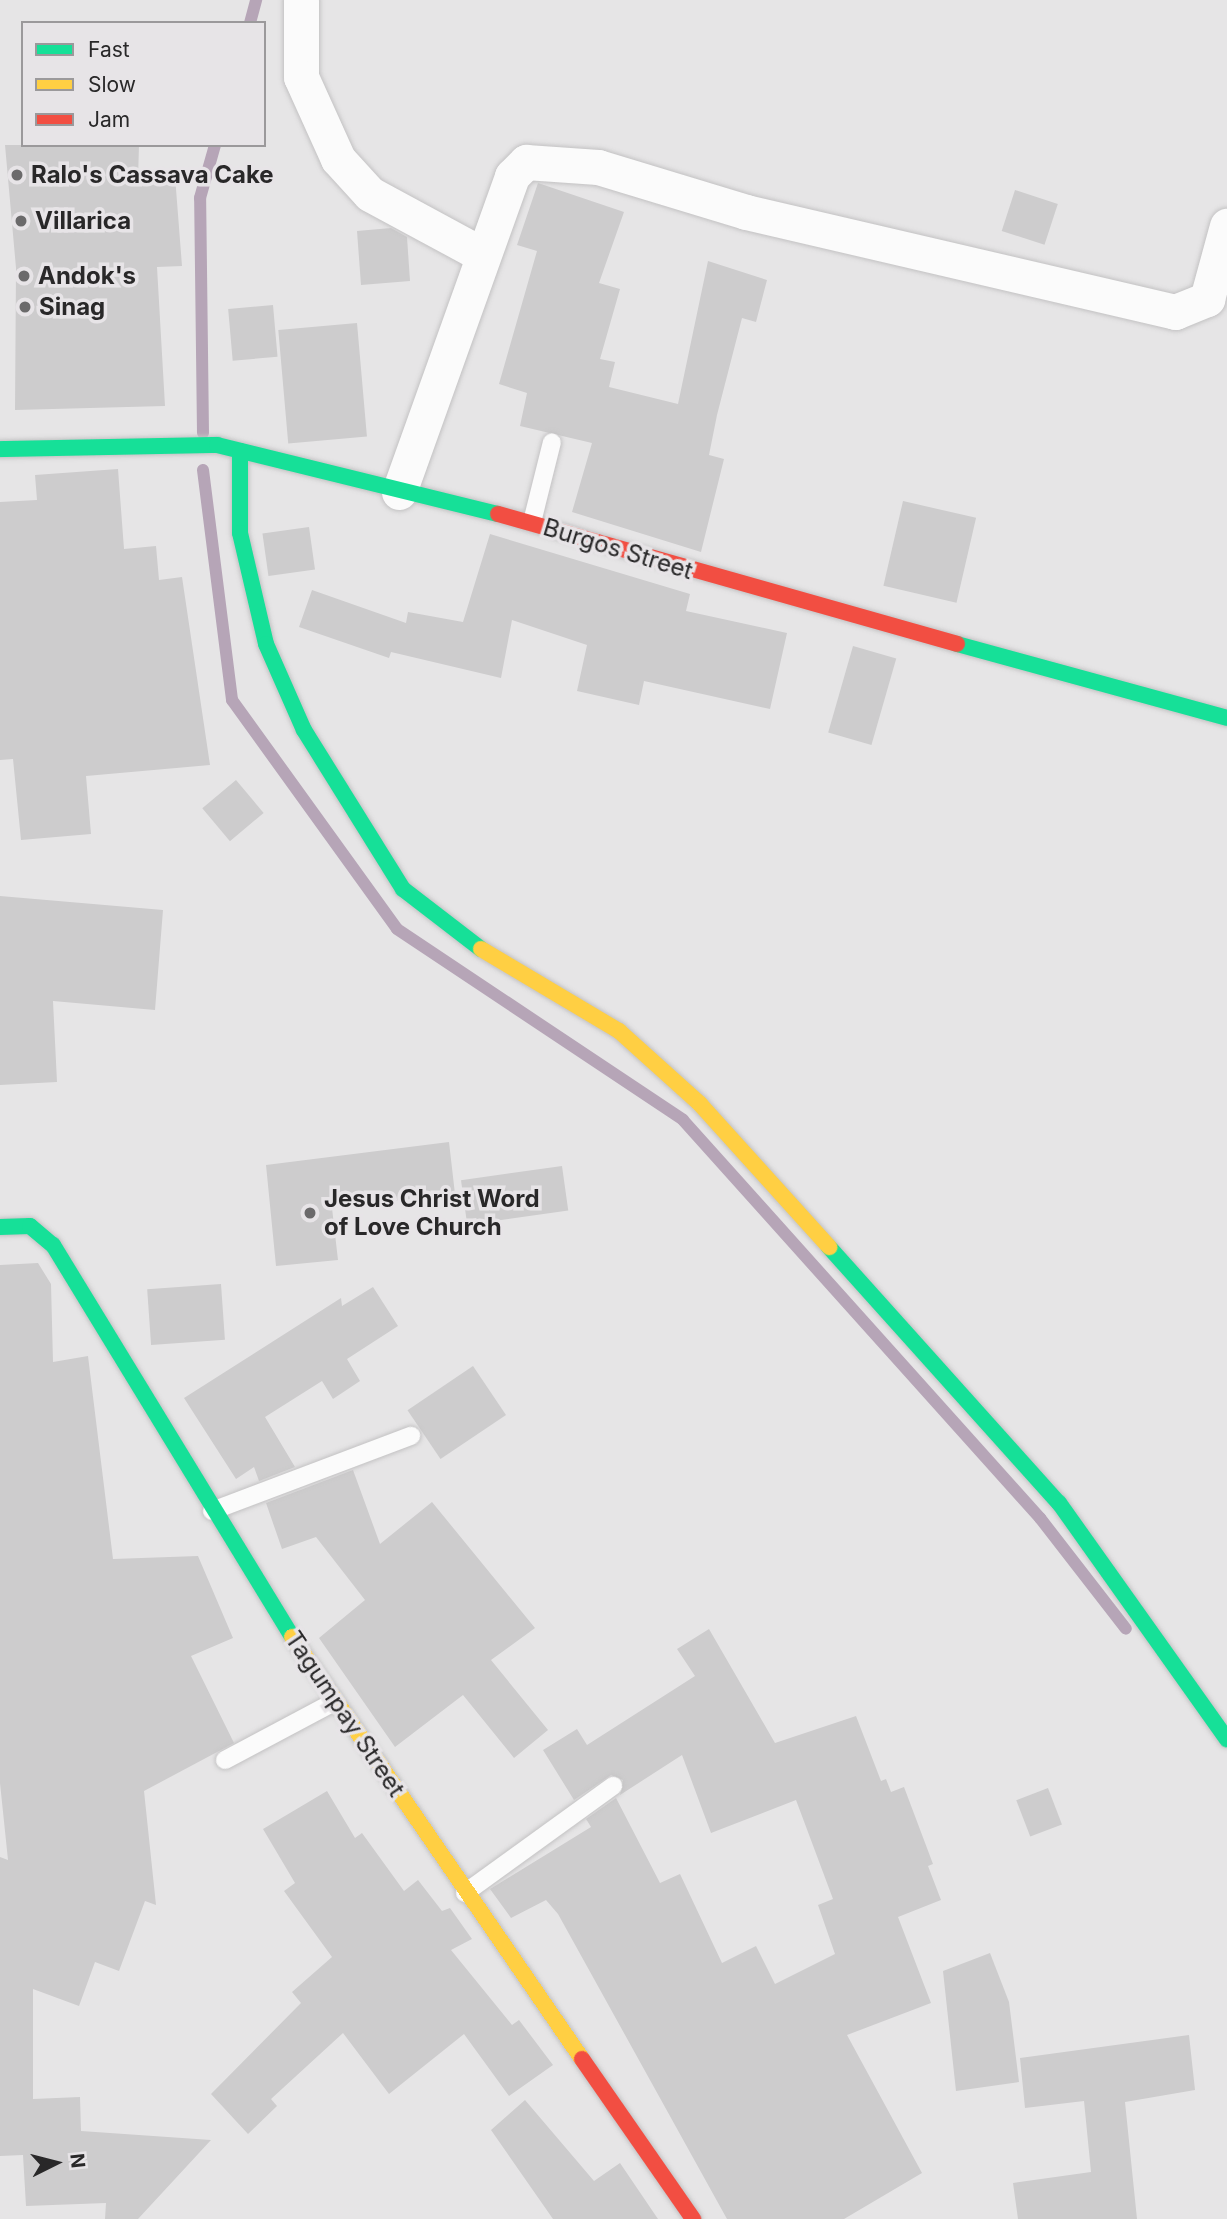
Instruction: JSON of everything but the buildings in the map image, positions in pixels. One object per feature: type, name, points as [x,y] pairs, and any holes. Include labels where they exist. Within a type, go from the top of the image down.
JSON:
[{"type":"street","points":[[301,0],[301,77],[338,159],[370,194],[483,255]]},
{"type":"street","points":[[399,492],[512,176],[536,160],[598,167],[746,212],[1175,313],[1207,299],[1227,226]]},
{"type":"street","name":"Burgos Street","points":[[0,449],[181,445],[240,451],[399,492],[531,522],[633,556],[1227,718]]},
{"type":"street","points":[[240,451],[240,533],[267,644],[304,730],[403,889],[453,932],[620,1031],[700,1104],[1059,1503],[1227,1740]]},
{"type":"street","name":"Tagumpay Street","points":[[0,1227],[30,1226],[53,1245],[212,1511],[334,1702],[693,2219]]},
{"type":"lane","points":[[531,522],[552,442]]},
{"type":"lane","points":[[212,1511],[411,1436]]},
{"type":"lane","points":[[225,1760],[334,1702]]},
{"type":"lane","points":[[465,1893],[613,1786]]},
{"type":"waterway","points":[[251,21],[256,0]]},
{"type":"waterway","points":[[203,433],[200,198],[214,147]]},
{"type":"waterway","points":[[203,470],[232,700],[397,929],[683,1120],[1040,1518],[1126,1629]]},
{"type":"traffic: fast","points":[[0,449],[217,445],[498,514]]},
{"type":"traffic: fast","points":[[240,451],[240,533],[266,644],[304,730],[403,889],[481,949]]},
{"type":"traffic: fast","points":[[957,644],[1227,718]]},
{"type":"traffic: fast","points":[[0,1227],[30,1226],[53,1245],[292,1637]]},
{"type":"traffic: fast","points":[[829,1247],[1059,1503],[1227,1739]]},
{"type":"traffic: slow","points":[[481,949],[619,1031],[700,1104],[829,1247]]},
{"type":"traffic: slow","points":[[292,1637],[582,2059]]},
{"type":"traffic: jam","points":[[498,514],[957,644]]},
{"type":"traffic: jam","points":[[582,2059],[693,2219]]},
{"type":"place","name":"Ralo's Cassava Cake","points":[[17,175]]},
{"type":"place","name":"Villarica","points":[[21,221]]},
{"type":"place","name":"Andok's","points":[[24,276]]},
{"type":"place","name":"Sinag","points":[[25,307]]},
{"type":"place","name":"Jesus Christ Word of Love Church","points":[[310,1213]]}]
